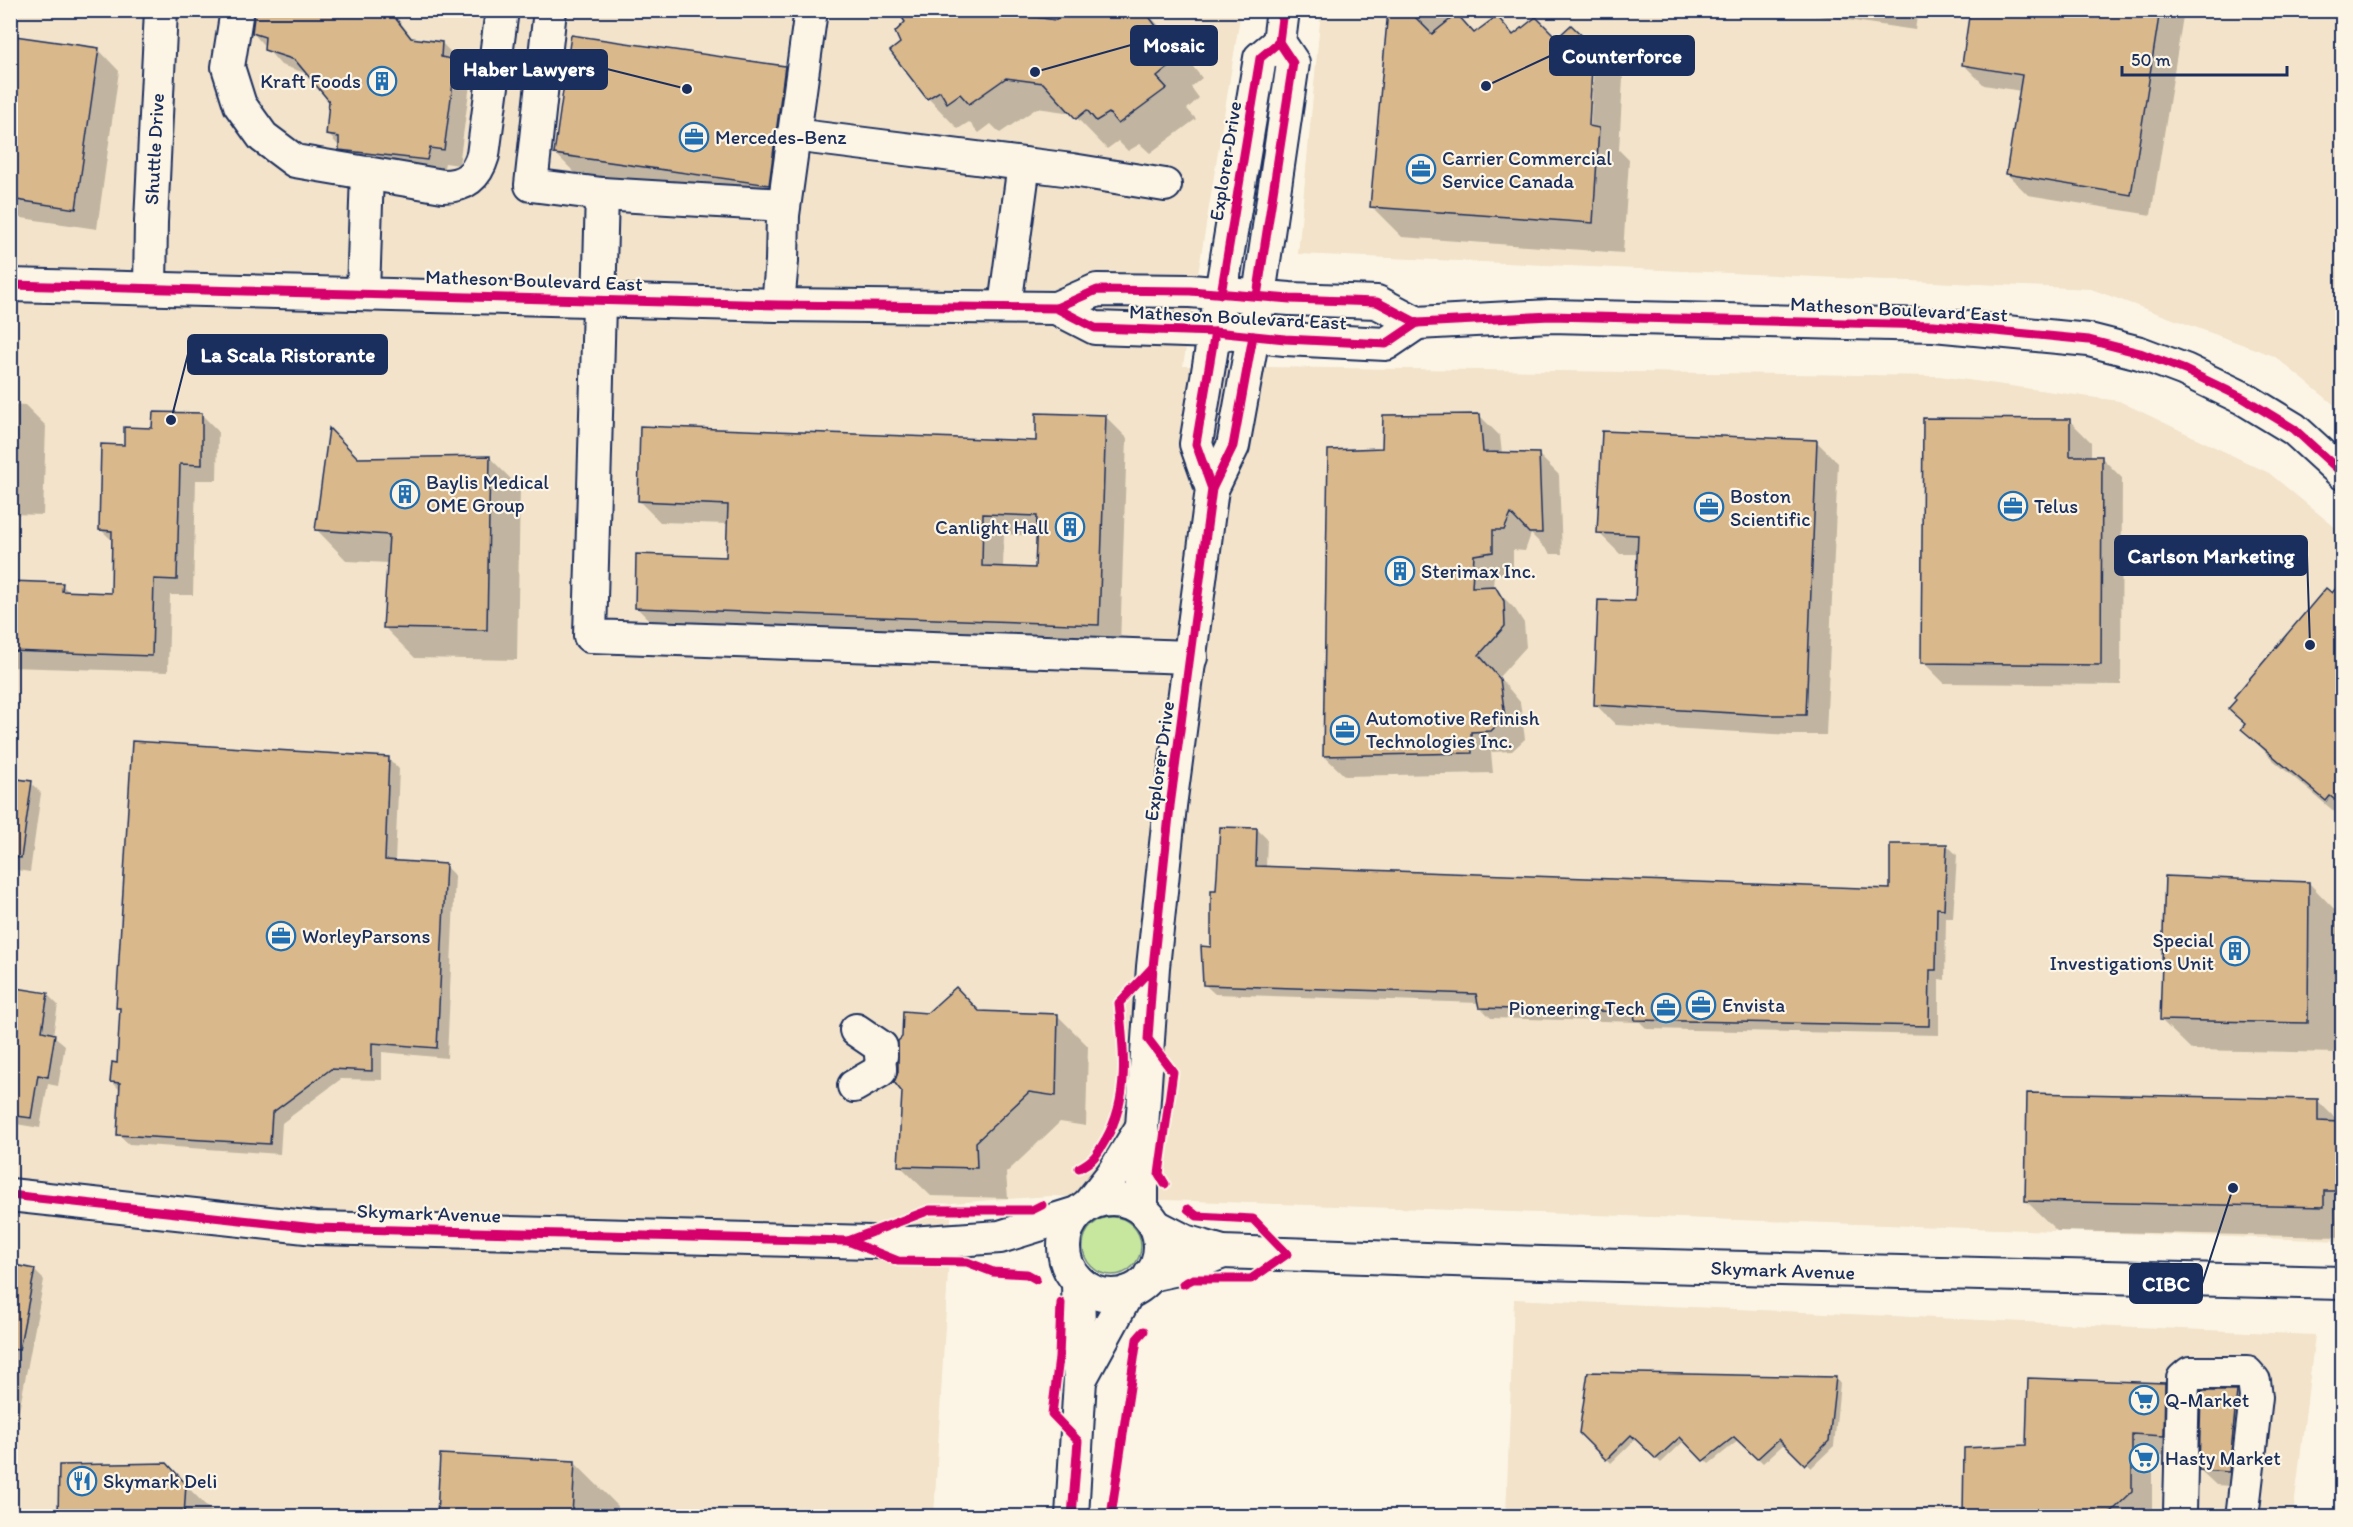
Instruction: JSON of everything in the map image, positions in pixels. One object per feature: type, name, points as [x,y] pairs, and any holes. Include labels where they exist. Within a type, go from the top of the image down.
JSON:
[{"type":"street","name":"Shuttle Drive","points":[[150,288],[161,10]]},
{"type":"street","points":[[237,10],[228,67],[240,105],[263,137],[295,160],[443,186],[454,186],[465,182],[480,166],[502,10]]},
{"type":"street","points":[[550,10],[531,185],[602,194],[784,205]]},
{"type":"street","points":[[778,305],[784,205],[811,10]]},
{"type":"street","name":"Explorer Drive","points":[[1149,1217],[1142,1127],[1154,955],[1170,806],[1212,489],[1233,446],[1253,336],[1293,63],[1280,42],[1282,10]]},
{"type":"street","name":"Explorer Drive","points":[[1212,489],[1196,444],[1260,58],[1280,42]]},
{"type":"street","points":[[794,135],[1024,164],[1165,185]]},
{"type":"street","points":[[1005,306],[1024,164]]},
{"type":"street","points":[[363,292],[367,173]]},
{"type":"street","points":[[602,194],[590,636],[1191,657]]},
{"type":"street","name":"Matheson Boulevard East","points":[[10,285],[363,292],[778,305],[1056,308],[1095,328],[1215,332],[1386,344],[1417,322]]},
{"type":"street","name":"Matheson Boulevard East","points":[[1056,308],[1097,290],[1190,291],[1257,297],[1377,302],[1417,322],[1550,316],[1934,324],[2089,340],[2140,353],[2243,398],[2294,429],[2343,473]]},
{"type":"street","points":[[854,1086],[880,1071],[881,1047],[856,1030]]},
{"type":"street","name":"Explorer Drive","points":[[1083,1209],[1112,1175],[1142,1127]]},
{"type":"street","name":"Skymark Avenue","points":[[10,1195],[315,1228],[910,1243],[999,1237],[1083,1209]]},
{"type":"street","points":[[1072,1516],[1080,1380],[1080,1308],[1064,1246],[1065,1236],[1083,1209],[1105,1199],[1115,1198],[1124,1200],[1149,1217],[1160,1252],[1080,1380]]},
{"type":"street","name":"Skymark Avenue","points":[[1149,1217],[1185,1241],[1223,1252],[1600,1265],[2343,1283]]},
{"type":"street","name":"Skymark Avenue","points":[[999,1237],[1072,1272]]},
{"type":"street","name":"Skymark Avenue","points":[[1139,1284],[1223,1252]]},
{"type":"street","points":[[1072,1272],[1094,1292],[1104,1294],[1139,1284]]},
{"type":"street","points":[[2180,1511],[2183,1379],[2190,1373],[2247,1373],[2254,1380],[2256,1397],[2243,1509]]},
{"type":"shaded area","points":[[10,11],[1241,11],[1183,366],[1939,376],[2119,401],[2269,473],[2342,533],[2342,1241],[1050,1196],[952,1203],[934,1516],[11,1516]]},
{"type":"shaded area","points":[[1321,11],[2342,11],[2342,411],[2274,356],[2091,289],[1298,254]]},
{"type":"shaded area","points":[[1514,1299],[2315,1335],[2293,1516],[1506,1516]]},
{"type":"green space","points":[[1106,1217],[1118,1217],[1133,1225],[1141,1240],[1141,1252],[1133,1267],[1118,1275],[1106,1275],[1091,1267],[1083,1252],[1083,1240],[1091,1225]]},
{"type":"building","name":"Kraft Foods","points":[[255,10],[389,10],[411,38],[442,42],[441,57],[456,60],[444,150],[430,148],[427,160],[339,150],[339,137],[326,135],[329,101],[295,60],[264,50],[265,37],[252,33]]},
{"type":"building","points":[[897,10],[1013,10],[1015,14],[1055,20],[1068,10],[1144,10],[1172,47],[1161,56],[1169,67],[1157,77],[1167,88],[1118,124],[1109,113],[1096,121],[1087,110],[1076,119],[1043,83],[1006,78],[969,104],[960,94],[947,103],[940,91],[927,99],[890,51],[900,43],[895,32],[905,22]]},
{"type":"building","points":[[1388,10],[1415,10],[1414,16],[1432,34],[1457,14],[1474,33],[1497,16],[1513,35],[1536,17],[1557,38],[1571,25],[1593,46],[1589,126],[1599,128],[1593,223],[1370,207]]},
{"type":"building","points":[[1970,10],[2160,10],[2131,195],[2006,174],[2022,75],[1962,65]]},
{"type":"building","points":[[571,35],[785,66],[769,185],[554,154]]},
{"type":"building","points":[[15,36],[99,48],[76,209],[10,199],[10,71]]},
{"type":"building","points":[[153,412],[202,413],[202,465],[180,464],[177,580],[154,579],[152,656],[10,651],[10,581],[63,583],[62,591],[111,593],[112,531],[99,530],[101,444],[124,445],[124,427],[152,428]]},
{"type":"building","name":"Canlight Hall","points":[[1036,413],[1106,415],[1099,625],[635,608],[636,554],[726,557],[728,505],[638,501],[640,426],[1036,441]],"holes":[[[983,514],[1037,516],[1035,568],[982,566]]]},
{"type":"building","name":"Sterimax Inc.","points":[[1480,414],[1483,452],[1539,453],[1542,533],[1529,533],[1511,514],[1504,530],[1493,530],[1493,552],[1474,555],[1472,587],[1495,586],[1504,601],[1505,626],[1479,655],[1500,679],[1505,717],[1491,731],[1471,732],[1472,753],[1323,756],[1328,450],[1382,448],[1383,415]]},
{"type":"building","points":[[1923,418],[2070,419],[2070,456],[2102,456],[2101,665],[1921,663]]},
{"type":"building","name":"Baylis Medical OME Group","points":[[329,428],[358,458],[490,456],[487,630],[383,628],[389,535],[315,530]]},
{"type":"building","points":[[1602,431],[1817,440],[1806,715],[1594,705],[1598,600],[1635,601],[1638,535],[1597,533]]},
{"type":"building","points":[[2343,580],[2343,806],[2330,796],[2326,801],[2241,729],[2245,724],[2228,709],[2236,700],[2234,697],[2326,588],[2332,593]]},
{"type":"building","name":"WorleyParsons","points":[[132,741],[389,757],[385,860],[446,864],[437,1048],[372,1043],[372,1071],[331,1069],[272,1113],[270,1144],[117,1135],[120,1083],[110,1082],[112,1062],[117,1063],[120,1008],[116,1008]]},
{"type":"building","points":[[10,778],[32,781],[21,858],[10,857]]},
{"type":"building","points":[[1220,827],[1257,828],[1256,866],[1890,889],[1890,844],[1947,844],[1944,909],[1937,908],[1936,970],[1930,970],[1929,1026],[1635,1020],[1634,1012],[1479,1008],[1476,994],[1203,985],[1201,946],[1211,947],[1211,890],[1216,890]]},
{"type":"building","name":"Special Investigations Unit","points":[[2165,876],[2309,882],[2308,1023],[2160,1020]]},
{"type":"building","points":[[10,987],[48,993],[42,1031],[55,1034],[48,1077],[38,1075],[31,1118],[10,1115]]},
{"type":"building","points":[[956,987],[979,1011],[1058,1014],[1056,1096],[1029,1092],[976,1142],[977,1168],[898,1166],[902,1092],[894,1082],[898,1072],[898,1041],[902,1037],[903,1011],[927,1013]]},
{"type":"building","points":[[2027,1093],[2318,1099],[2318,1121],[2340,1122],[2339,1191],[2324,1191],[2324,1207],[2025,1201]]},
{"type":"building","points":[[10,1264],[35,1269],[19,1350],[10,1349]]},
{"type":"building","points":[[1588,1372],[1836,1377],[1829,1441],[1805,1465],[1779,1439],[1757,1459],[1734,1437],[1703,1461],[1680,1437],[1656,1459],[1631,1435],[1606,1460],[1579,1433]]},
{"type":"building","points":[[2028,1378],[2165,1383],[2164,1436],[2132,1434],[2132,1492],[2107,1516],[1963,1516],[1964,1448],[2026,1445]]},
{"type":"building","points":[[2201,1391],[2237,1391],[2229,1472],[2199,1470]]},
{"type":"building","points":[[440,1454],[575,1461],[572,1516],[437,1516]]},
{"type":"building","points":[[167,1463],[186,1484],[184,1516],[58,1516],[59,1465]]},
{"type":"cycle path","points":[[1257,296],[1293,63],[1279,42],[1283,10]]},
{"type":"cycle path","points":[[1221,294],[1260,58],[1279,42]]},
{"type":"cycle path","points":[[10,285],[778,305],[1056,308],[1095,328],[1215,332],[1285,339],[1386,344],[1417,323]]},
{"type":"cycle path","points":[[1056,308],[1097,290],[1190,291],[1290,299],[1377,302],[1417,323],[1550,316],[1934,325],[2089,340],[2140,353],[2185,370],[2243,398],[2294,429],[2342,473]]},
{"type":"cycle path","points":[[1212,489],[1196,444],[1215,332]]},
{"type":"cycle path","points":[[1165,1184],[1159,1174],[1173,1072],[1148,1039],[1153,967],[1170,806],[1212,489],[1233,446],[1253,336]]},
{"type":"cycle path","points":[[1079,1168],[1098,1153],[1114,1123],[1119,1106],[1123,1073],[1119,1003],[1153,967]]},
{"type":"cycle path","points":[[10,1195],[315,1228],[848,1241],[898,1261],[967,1262],[993,1272],[1027,1274],[1036,1279]]},
{"type":"cycle path","points":[[848,1241],[930,1210],[1032,1210],[1042,1205]]},
{"type":"cycle path","points":[[1183,1284],[1193,1279],[1251,1279],[1287,1254],[1253,1219],[1197,1216],[1188,1209]]},
{"type":"cycle path","points":[[1061,1303],[1059,1358],[1052,1414],[1078,1441],[1072,1516]]},
{"type":"cycle path","points":[[1111,1516],[1137,1339],[1144,1331]]},
{"type":"place","name":"Mosaic","points":[[1035,72]]},
{"type":"place","name":"Kraft Foods","points":[[382,81]]},
{"type":"place","name":"Counterforce","points":[[1486,86]]},
{"type":"place","name":"Haber Lawyers","points":[[687,89]]},
{"type":"place","name":"Mercedes-Benz","points":[[694,137]]},
{"type":"place","name":"Carrier Commercial Service Canada","points":[[1421,169]]},
{"type":"place","name":"La Scala Ristorante","points":[[171,420]]},
{"type":"place","name":"Baylis Medical OME Group","points":[[405,494]]},
{"type":"place","name":"Telus","points":[[2013,506]]},
{"type":"place","name":"Boston Scientific","points":[[1709,507]]},
{"type":"place","name":"Canlight Hall","points":[[1070,527]]},
{"type":"place","name":"Sterimax Inc.","points":[[1400,571]]},
{"type":"place","name":"Carlson Marketing","points":[[2310,645]]},
{"type":"place","name":"Automotive Refinish Technologies Inc.","points":[[1345,730]]},
{"type":"place","name":"WorleyParsons","points":[[281,936]]},
{"type":"place","name":"Special Investigations Unit","points":[[2235,951]]},
{"type":"place","name":"Envista","points":[[1701,1005]]},
{"type":"place","name":"Pioneering Tech","points":[[1666,1008]]},
{"type":"place","name":"CIBC","points":[[2233,1188]]},
{"type":"place","name":"Q-Market","points":[[2144,1400]]},
{"type":"place","name":"Hasty Market","points":[[2144,1458]]},
{"type":"place","name":"Skymark Deli","points":[[82,1481]]}]
